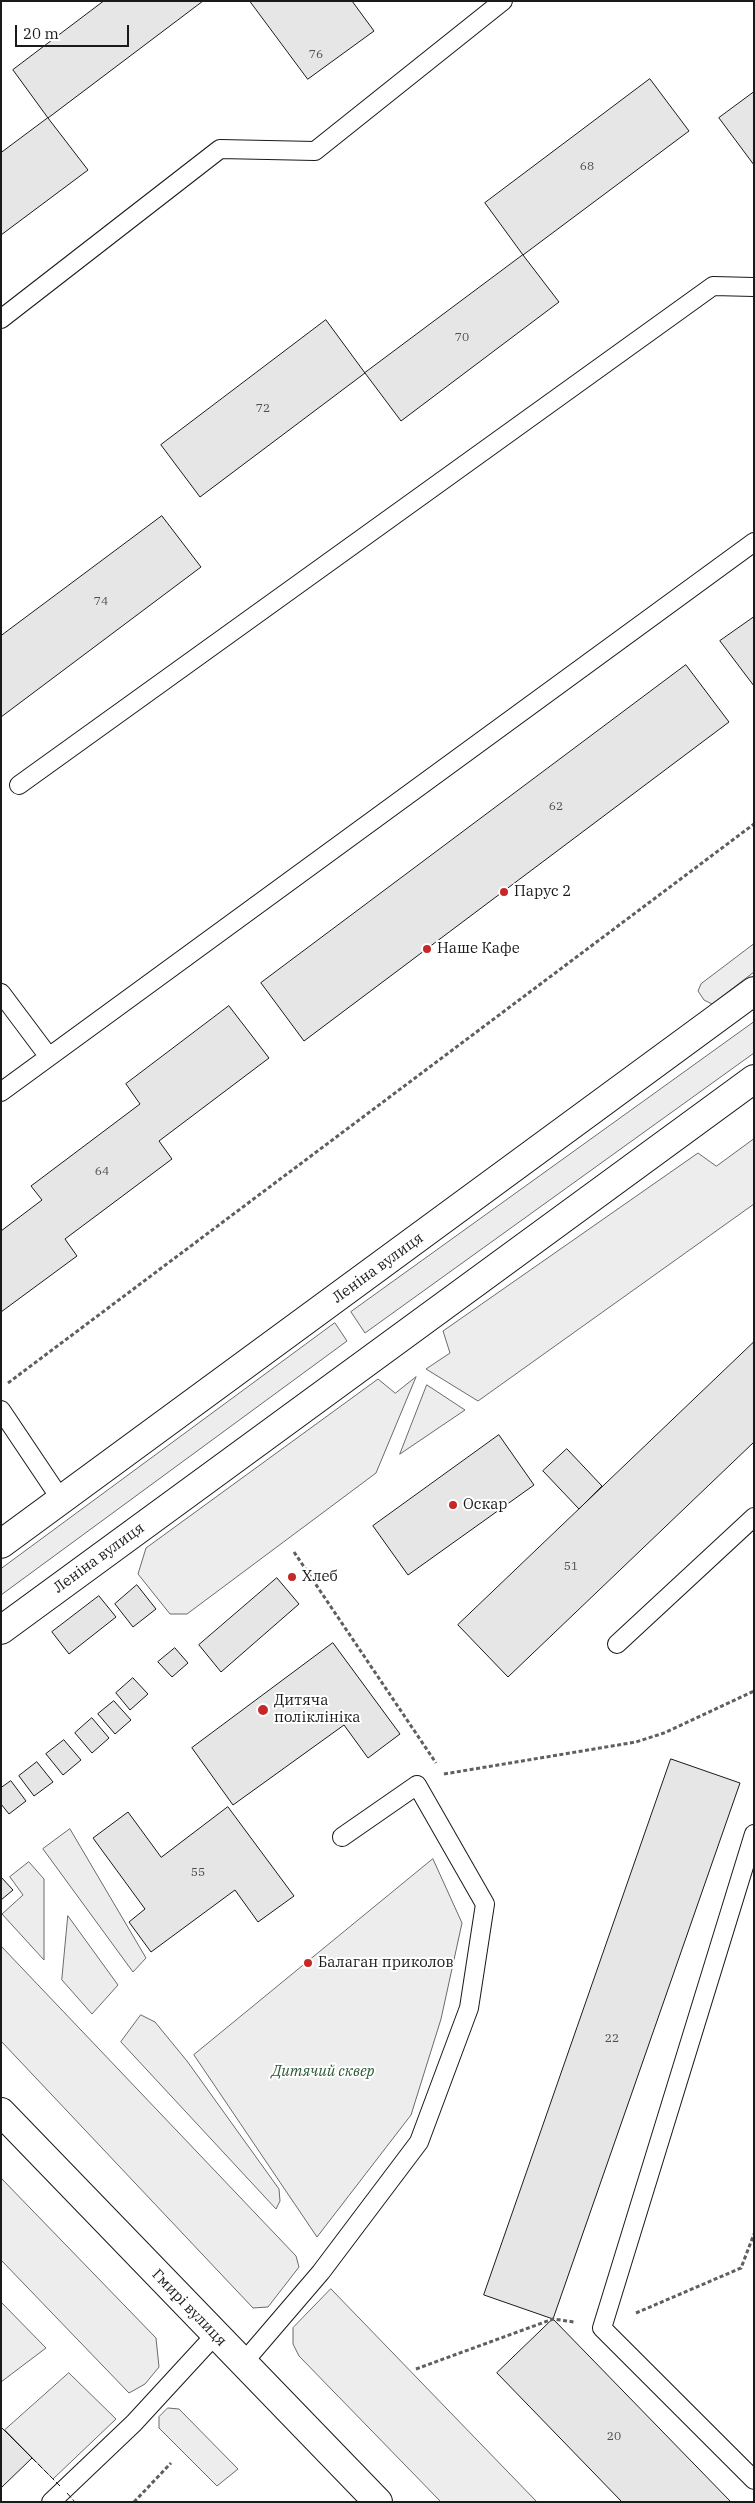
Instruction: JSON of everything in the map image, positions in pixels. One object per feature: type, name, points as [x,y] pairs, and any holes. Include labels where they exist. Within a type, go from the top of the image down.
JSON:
[{"type":"street","name":"Леніна вулиця","points":[[1,1544],[754,991]]},
{"type":"street","name":"Леніна вулиця","points":[[1,1630],[754,1079]]},
{"type":"street","name":"Гмирі вулиця","points":[[1,2112],[378,2502]]},
{"type":"lane","points":[[1,319],[220,149],[315,151],[503,1]]},
{"type":"lane","points":[[19,785],[713,286],[754,287]]},
{"type":"lane","points":[[1,1092],[754,542]]},
{"type":"lane","points":[[1,993],[49,1057]]},
{"type":"lane","points":[[1,1410],[62,1500]]},
{"type":"lane","points":[[618,1644],[754,1517]]},
{"type":"lane","points":[[243,2363],[321,2272],[418,2142],[469,2008],[485,1904],[417,1785],[342,1837]]},
{"type":"lane","points":[[754,1834],[602,2328],[754,2480]]},
{"type":"lane","points":[[51,2502],[134,2423],[215,2335]]},
{"type":"path","points":[[1,1388],[754,824]]},
{"type":"path","points":[[294,1552],[444,1774],[636,1742],[664,1734],[754,1691]]},
{"type":"path","points":[[134,2502],[171,2463]]},
{"type":"shaded area","points":[[754,944],[754,972],[712,1004],[704,1000],[698,991],[701,984]]},
{"type":"shaded area","points":[[754,1022],[754,1053],[365,1333],[351,1312]]},
{"type":"shaded area","points":[[754,1139],[754,1204],[478,1401],[426,1369],[450,1353],[443,1331],[698,1153],[716,1166]]},
{"type":"shaded area","points":[[335,1323],[347,1341],[1,1595],[1,1569]]},
{"type":"shaded area","points":[[416,1377],[376,1473],[187,1614],[170,1614],[138,1574],[146,1548],[378,1379],[395,1393]]},
{"type":"shaded area","points":[[427,1385],[465,1410],[400,1454]]},
{"type":"shaded area","points":[[70,1829],[146,1958],[133,1972],[43,1849]]},
{"type":"shaded area","name":"Дитячий сквер","points":[[433,1859],[462,1923],[441,2019],[411,2115],[317,2237],[194,2055]]},
{"type":"shaded area","points":[[29,1862],[44,1879],[44,1960],[2,1914],[23,1895],[10,1877]]},
{"type":"shaded area","points":[[68,1916],[118,1985],[92,2014],[62,1980]]},
{"type":"shaded area","points":[[1,1946],[296,2256],[299,2267],[268,2307],[253,2308],[1,2041]]},
{"type":"shaded area","points":[[141,2015],[155,2022],[187,2061],[279,2189],[280,2201],[276,2209],[121,2042]]},
{"type":"shaded area","points":[[1,2178],[156,2338],[159,2367],[145,2384],[129,2393],[1,2260]]},
{"type":"shaded area","points":[[331,2289],[537,2502],[441,2502],[299,2356],[293,2344],[293,2328]]},
{"type":"shaded area","points":[[1,2302],[46,2348],[1,2382]]},
{"type":"shaded area","points":[[69,2373],[116,2419],[53,2479],[5,2430]]},
{"type":"shaded area","points":[[168,2408],[179,2409],[238,2469],[217,2486],[159,2428],[159,2417]]},
{"type":"building","points":[[104,1],[203,1],[48,118],[13,70]]},
{"type":"building","points":[[250,1],[352,1],[374,31],[308,79]]},
{"type":"building","points":[[650,79],[689,131],[523,255],[485,203]]},
{"type":"building","points":[[754,92],[754,165],[719,118]]},
{"type":"building","points":[[48,118],[88,170],[1,235],[1,153]]},
{"type":"building","points":[[523,255],[559,302],[401,421],[365,373]]},
{"type":"building","points":[[326,320],[365,373],[200,497],[161,445]]},
{"type":"building","points":[[162,516],[201,567],[1,717],[1,636]]},
{"type":"building","points":[[754,617],[754,686],[720,641]]},
{"type":"building","points":[[686,665],[729,722],[304,1041],[261,983]]},
{"type":"building","points":[[229,1006],[269,1058],[159,1141],[172,1159],[65,1239],[77,1256],[1,1312],[1,1231],[42,1200],[31,1186],[140,1104],[126,1084]]},
{"type":"building","points":[[754,1342],[754,1442],[508,1677],[458,1625]]},
{"type":"building","name":"Оскар","points":[[499,1435],[534,1485],[408,1575],[373,1526]]},
{"type":"building","points":[[567,1449],[602,1486],[579,1509],[543,1471]]},
{"type":"building","points":[[277,1578],[299,1604],[221,1672],[199,1645]]},
{"type":"building","points":[[137,1585],[156,1609],[133,1627],[115,1604]]},
{"type":"building","points":[[99,1596],[116,1617],[69,1654],[52,1632]]},
{"type":"building","points":[[333,1643],[400,1734],[368,1758],[344,1725],[233,1805],[192,1748]]},
{"type":"building","points":[[175,1648],[188,1663],[172,1677],[158,1662]]},
{"type":"building","points":[[133,1678],[148,1694],[130,1710],[116,1693]]},
{"type":"building","points":[[114,1701],[131,1720],[115,1734],[98,1714]]},
{"type":"building","points":[[92,1718],[109,1738],[92,1753],[75,1733]]},
{"type":"building","points":[[64,1740],[81,1760],[63,1775],[46,1754]]},
{"type":"building","points":[[671,1759],[740,1783],[553,2319],[484,2295]]},
{"type":"building","points":[[37,1762],[53,1782],[34,1796],[19,1776]]},
{"type":"building","points":[[11,1781],[26,1801],[9,1814],[1,1804],[1,1788]]},
{"type":"building","points":[[228,1807],[294,1896],[258,1922],[235,1890],[151,1952],[129,1922],[145,1909],[93,1838],[128,1812],[161,1857]]},
{"type":"building","points":[[1,1877],[13,1890],[1,1900]]},
{"type":"building","points":[[553,2319],[731,2502],[622,2502],[497,2373]]},
{"type":"building","points":[[1,2427],[32,2458],[1,2488]]},
{"type":"fence","points":[[32,2458],[60,2486]]},
{"type":"fence","points":[[67,2493],[75,2502]]},
{"type":"place","name":"Парус 2","points":[[504,892]]},
{"type":"place","name":"Наше Кафе","points":[[427,949]]},
{"type":"place","name":"Оскар","points":[[453,1505]]},
{"type":"place","name":"Хлеб","points":[[292,1577]]},
{"type":"place","name":"Дитяча поліклініка","points":[[263,1710]]},
{"type":"place","name":"Балаган приколов","points":[[308,1963]]}]
